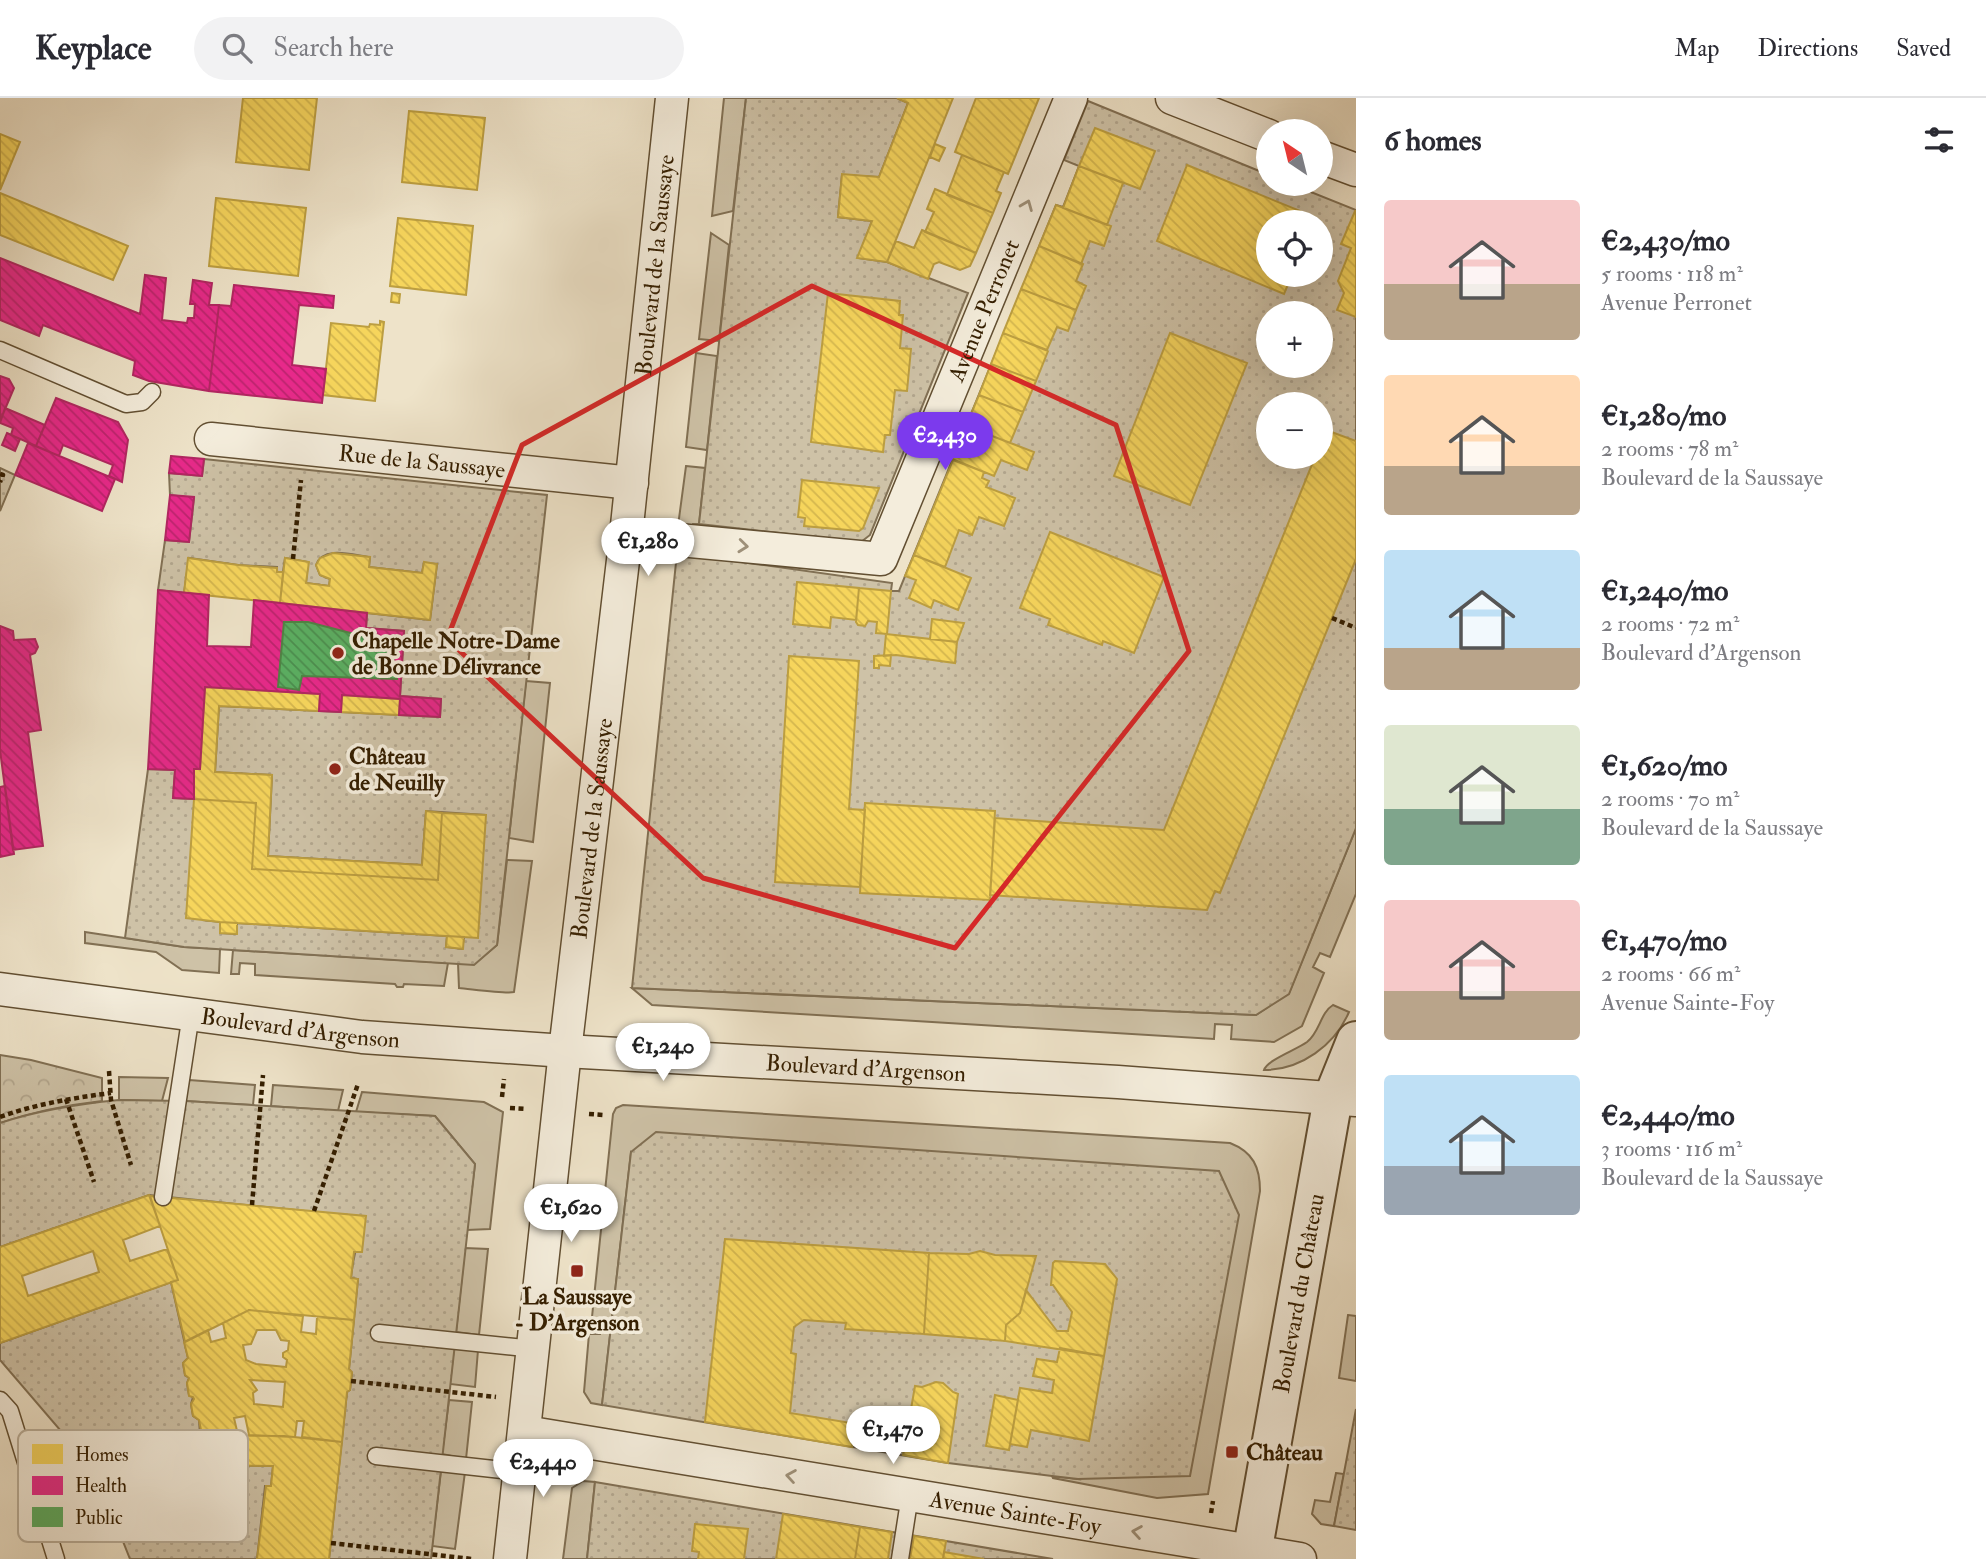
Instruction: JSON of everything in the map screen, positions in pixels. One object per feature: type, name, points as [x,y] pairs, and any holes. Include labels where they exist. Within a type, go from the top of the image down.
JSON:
[{"type":"street","name":"Boulevard de la Saussaye","points":[[510,1559],[565,1051],[632,482],[672,98]]},
{"type":"street","name":"Avenue Perronet","points":[[626,534],[881,559],[1071,98]]},
{"type":"street","points":[[1172,98],[1256,131]]},
{"type":"street","points":[[1334,162],[1356,170]]},
{"type":"street","name":"Rue de la Saussaye","points":[[211,439],[632,482]]},
{"type":"street","name":"Boulevard d'Argenson","points":[[0,989],[362,1037],[1345,1099]]},
{"type":"street","name":"Boulevard du Château","points":[[1252,1555],[1356,1041]]},
{"type":"street","name":"Avenue Sainte-Foy","points":[[524,1432],[910,1495],[1252,1555],[1300,1559]]},
{"type":"lane","points":[[0,350],[126,404],[142,402],[152,392]]},
{"type":"lane","points":[[163,1197],[191,1014]]},
{"type":"lane","points":[[379,1333],[534,1349]]},
{"type":"lane","points":[[0,1400],[10,1411],[18,1437]]},
{"type":"lane","points":[[376,1457],[520,1472]]},
{"type":"lane","points":[[900,1559],[910,1495]]},
{"type":"lane","points":[[51,1542],[56,1559]]},
{"type":"path","points":[[293,559],[305,449]]},
{"type":"path","points":[[0,474],[3,475],[0,482]]},
{"type":"path","points":[[1332,618],[1356,628]]},
{"type":"path","points":[[109,1071],[111,1100],[131,1165]]},
{"type":"path","points":[[252,1206],[264,1075]]},
{"type":"path","points":[[314,1212],[358,1084]]},
{"type":"path","points":[[0,1117],[24,1108],[111,1093]]},
{"type":"path","points":[[66,1099],[94,1182]]},
{"type":"path","points":[[351,1381],[500,1398]]},
{"type":"path","points":[[331,1543],[472,1559]]},
{"type":"highlighted area","points":[[812,286],[1116,425],[1189,651],[955,948],[703,878],[447,639],[522,445]]},
{"type":"green space","points":[[724,98],[746,98],[733,211],[712,216]]},
{"type":"green space","points":[[746,98],[897,98],[908,103],[879,177],[842,175],[838,217],[872,221],[858,258],[887,262],[968,293],[870,535],[861,542],[699,524]]},
{"type":"green space","points":[[1088,101],[1256,170],[1256,196],[1321,196],[1356,210],[1356,828],[1289,994],[1256,1015],[632,988],[677,553],[892,583],[891,591],[899,591],[1056,205],[1063,207],[1079,166],[1064,160]]},
{"type":"green space","points":[[711,233],[729,245],[719,341],[699,339]]},
{"type":"green space","points":[[696,353],[717,356],[707,450],[686,447]]},
{"type":"green space","points":[[204,459],[547,495],[497,945],[474,965],[184,947],[125,938],[148,769],[175,770],[173,798],[194,799],[203,920],[220,922],[220,933],[236,934],[237,923],[447,936],[446,947],[462,949],[485,815],[426,811],[422,865],[268,856],[272,775],[215,772],[219,706],[440,717],[441,699],[400,696],[404,631],[366,628],[367,613],[430,620],[437,564],[424,563],[422,573],[369,567],[370,557],[332,553],[325,555],[316,565],[320,575],[330,579],[329,586],[306,583],[308,562],[285,558],[283,572],[277,572],[277,567],[189,558],[184,593],[158,590],[165,540],[189,542],[194,498],[170,495],[169,473],[202,476]]},
{"type":"green space","points":[[686,466],[705,468],[699,524],[693,524],[692,528],[678,526]]},
{"type":"green space","points":[[0,468],[15,475],[0,511]]},
{"type":"green space","points":[[526,681],[550,683],[533,842],[509,838]]},
{"type":"green space","points":[[1356,828],[1356,894],[1330,957],[1320,953],[1313,967],[1324,973],[1302,1026],[1274,1042],[1231,1039],[1232,1025],[1215,1024],[1214,1039],[652,1005],[632,988],[1256,1015],[1289,993]]},
{"type":"green space","points":[[507,860],[532,861],[514,992],[459,988],[458,963],[474,964],[497,945]]},
{"type":"green space","points":[[85,932],[184,947],[220,949],[219,973],[182,970],[156,952],[85,943]]},
{"type":"green space","points":[[233,950],[448,963],[444,986],[404,984],[403,987],[397,987],[395,984],[255,975],[255,964],[240,963],[239,974],[231,974]]},
{"type":"green space","points":[[1333,1005],[1349,1012],[1326,1045],[1291,1066],[1264,1070],[1276,1059],[1307,1042]]},
{"type":"green space","points":[[0,1055],[102,1078],[102,1101],[50,1109],[0,1123]]},
{"type":"green space","points":[[119,1077],[168,1078],[162,1101],[119,1100]]},
{"type":"green space","points":[[189,1080],[255,1085],[253,1105],[185,1101]]},
{"type":"green space","points":[[273,1085],[343,1090],[338,1111],[271,1106]]},
{"type":"green space","points":[[362,1092],[484,1102],[503,1112],[490,1229],[467,1230],[475,1164],[435,1116],[356,1112]]},
{"type":"green space","points":[[119,1100],[185,1101],[435,1116],[475,1164],[431,1559],[329,1559],[347,1392],[350,1390],[352,1373],[349,1369],[358,1279],[351,1278],[365,1217],[149,1195],[0,1247],[0,1123],[59,1108]]},
{"type":"green space","points":[[623,1105],[1230,1143],[1238,1147],[1254,1161],[1259,1175],[1260,1191],[1208,1494],[1157,1498],[1053,1478],[1052,1476],[1078,1479],[631,1152],[602,1405],[591,1403],[584,1392],[589,1334],[600,1334],[602,1321],[592,1317],[613,1114],[616,1108]]},
{"type":"green space","points":[[656,1132],[1219,1171],[1239,1215],[1190,1476],[1078,1479],[1052,1476],[948,1463],[602,1405],[631,1152]]},
{"type":"green space","points":[[465,1248],[488,1249],[479,1335],[456,1332]]},
{"type":"green space","points":[[171,1282],[188,1358],[183,1363],[185,1375],[189,1378],[187,1383],[189,1395],[193,1397],[193,1416],[199,1420],[200,1430],[60,1430],[0,1360],[0,1343]]},
{"type":"green space","points":[[1348,1315],[1356,1316],[1356,1381],[1339,1378]]},
{"type":"green space","points":[[454,1348],[478,1350],[475,1387],[450,1384]]},
{"type":"green space","points":[[449,1400],[472,1402],[466,1459],[442,1454]]},
{"type":"green space","points":[[1356,1409],[1356,1530],[1334,1526]]},
{"type":"green space","points":[[248,1466],[273,1466],[271,1486],[265,1486],[257,1559],[130,1559],[123,1542],[248,1542]]},
{"type":"green space","points":[[441,1471],[465,1472],[455,1549],[432,1546]]},
{"type":"green space","points":[[1336,1473],[1344,1474],[1334,1526],[1321,1524],[1312,1514],[1315,1500],[1330,1502]]},
{"type":"green space","points":[[583,1481],[595,1482],[587,1559],[563,1559],[572,1488]]},
{"type":"green space","points":[[595,1482],[1053,1559],[587,1559]]},
{"type":"building: Homes","points":[[243,98],[317,98],[309,170],[236,162]]},
{"type":"building: Homes","points":[[897,98],[953,98],[887,262],[857,258],[872,221],[838,217],[842,174],[879,177],[908,103]]},
{"type":"building: Homes","points":[[976,98],[1039,98],[1008,174],[955,152]]},
{"type":"building: Homes","points":[[409,111],[485,118],[477,190],[402,182]]},
{"type":"building: Homes","points":[[1095,128],[1155,151],[1140,189],[1079,166]]},
{"type":"building: Homes","points":[[0,134],[20,142],[0,190]]},
{"type":"building: Homes","points":[[935,144],[945,148],[939,161],[930,157]]},
{"type":"building: Homes","points":[[962,155],[1004,172],[996,191],[1001,193],[993,213],[947,195]]},
{"type":"building: Homes","points":[[1187,165],[1256,193],[1256,196],[1263,196],[1298,210],[1256,210],[1256,282],[1157,241]]},
{"type":"building: Homes","points":[[1079,166],[1123,183],[1107,225],[1063,208]]},
{"type":"building: Homes","points":[[935,189],[993,213],[976,253],[925,232],[934,212],[927,209]]},
{"type":"building: Homes","points":[[0,193],[128,246],[113,280],[0,235]]},
{"type":"building: Homes","points":[[216,198],[306,208],[298,276],[209,266]]},
{"type":"building: Homes","points":[[1056,205],[1111,226],[1104,246],[1090,241],[1081,264],[1039,246]]},
{"type":"building: Homes","points":[[1355,211],[1356,317],[1337,310],[1344,293],[1338,281],[1351,248],[1341,244]]},
{"type":"building: Homes","points":[[398,218],[473,226],[466,295],[390,286]]},
{"type":"building: Homes","points":[[922,230],[976,253],[970,266],[960,270],[939,262],[934,264],[928,279],[887,262],[896,241],[914,248]]},
{"type":"building: Homes","points":[[1039,246],[1083,264],[1076,281],[1086,286],[1076,310],[1021,289]]},
{"type":"building: Homes","points":[[1267,287],[1287,287],[1284,294]]},
{"type":"building: Homes","points":[[1021,289],[1076,310],[1068,331],[1057,327],[1047,350],[1003,333]]},
{"type":"building: Homes","points":[[392,293],[400,294],[399,303],[391,302]]},
{"type":"building: Homes","points":[[828,293],[900,301],[899,315],[903,315],[900,348],[911,349],[907,391],[895,390],[890,435],[885,435],[883,452],[811,442]]},
{"type":"building: Homes","points":[[380,321],[384,322],[375,401],[323,395],[331,323],[369,327],[370,324],[380,325]]},
{"type":"building: Homes","points":[[1003,333],[1048,351],[1036,381],[991,364]]},
{"type":"building: Homes","points":[[1170,333],[1247,363],[1190,505],[1114,476]]},
{"type":"building: Homes","points":[[991,364],[1036,381],[1023,412],[979,395]]},
{"type":"building: Homes","points":[[979,395],[1023,412],[1010,443],[966,426]]},
{"type":"building: Homes","points":[[966,426],[1034,452],[1027,470],[1001,460],[994,476],[952,459]]},
{"type":"building: Homes","points":[[1333,433],[1356,441],[1356,559],[1220,893],[1215,891],[1207,910],[990,895],[995,818],[1164,830],[1310,469],[1333,469]]},
{"type":"building: Homes","points":[[953,460],[984,472],[982,478],[989,481],[986,487],[1015,498],[1004,526],[979,517],[972,535],[959,530],[945,567],[914,555]]},
{"type":"building: Homes","points":[[802,480],[879,488],[863,528],[859,531],[804,526],[805,518],[798,517]]},
{"type":"building: Homes","points":[[1050,532],[1164,577],[1134,653],[1103,641],[1102,645],[1048,625],[1050,619],[1020,608]]},
{"type":"building: Homes","points":[[333,553],[370,557],[369,567],[422,573],[424,562],[437,564],[430,620],[280,603],[285,558],[309,562],[306,583],[329,586],[330,579],[320,575],[316,565],[320,558]]},
{"type":"building: Homes","points":[[914,555],[971,578],[958,610],[934,600],[931,608],[909,598],[916,580],[905,576]]},
{"type":"building: Homes","points":[[188,558],[277,568],[277,572],[283,572],[280,603],[184,593]]},
{"type":"building: Homes","points":[[797,582],[859,588],[856,620],[831,617],[830,628],[793,624]]},
{"type":"building: Homes","points":[[859,588],[891,591],[887,634],[876,633],[877,622],[868,621],[865,626],[856,622]]},
{"type":"building: Homes","points":[[932,619],[964,623],[957,642],[930,639]]},
{"type":"building: Homes","points":[[886,634],[957,642],[955,663],[896,655],[884,656]]},
{"type":"building: Homes","points":[[891,655],[890,666],[879,665],[879,668],[874,668],[874,656]]},
{"type":"building: Homes","points":[[789,656],[859,661],[849,809],[865,810],[860,887],[775,882]]},
{"type":"building: Homes","points":[[205,687],[320,694],[319,711],[219,706],[215,772],[272,775],[268,856],[422,865],[426,811],[442,813],[438,880],[252,869],[256,803],[194,799],[194,769],[200,769]]},
{"type":"building: Homes","points":[[342,695],[400,699],[399,715],[341,712]]},
{"type":"building: Homes","points":[[194,799],[256,803],[252,869],[438,880],[442,813],[486,815],[478,938],[186,918]]},
{"type":"building: Homes","points":[[865,803],[995,811],[990,900],[860,893]]},
{"type":"building: Homes","points":[[220,922],[237,923],[237,934],[220,933]]},
{"type":"building: Homes","points":[[447,936],[464,937],[463,949],[446,947]]},
{"type":"building: Homes","points":[[149,1195],[160,1226],[123,1240],[130,1261],[167,1249],[178,1280],[0,1343],[0,1247]],"holes":[[[93,1251],[99,1272],[28,1296],[22,1276]]]},
{"type":"building: Homes","points":[[150,1196],[366,1216],[362,1252],[354,1252],[351,1278],[358,1279],[354,1320],[249,1310],[185,1342],[171,1282],[178,1280]]},
{"type":"building: Homes","points":[[725,1239],[929,1253],[924,1334],[845,1329],[846,1323],[804,1320],[794,1327],[791,1353],[796,1354],[790,1413],[857,1424],[852,1447],[705,1422]]},
{"type":"building: Homes","points":[[980,1251],[995,1255],[1036,1256],[1020,1313],[1006,1325],[1005,1341],[924,1334],[929,1253],[969,1254]]},
{"type":"building: Homes","points":[[1055,1261],[1105,1264],[1117,1279],[1104,1356],[1005,1341],[1006,1325],[1020,1313],[1026,1290],[1057,1331],[1068,1331],[1072,1312],[1051,1285]]},
{"type":"building: Homes","points":[[249,1310],[303,1316],[301,1332],[316,1334],[317,1317],[354,1320],[349,1369],[352,1372],[350,1390],[347,1392],[342,1442],[302,1437],[304,1421],[297,1421],[295,1437],[249,1435],[245,1416],[234,1418],[237,1430],[201,1430],[199,1420],[193,1416],[191,1404],[194,1399],[189,1396],[189,1378],[185,1375],[183,1363],[188,1358],[184,1342],[208,1330],[211,1342],[226,1338],[223,1323]],"holes":[[[257,1330],[276,1330],[281,1340],[289,1341],[288,1350],[283,1353],[287,1360],[286,1367],[256,1364],[246,1360],[243,1345],[251,1344]],[[250,1380],[285,1382],[283,1407],[254,1404],[253,1393],[257,1390]]]},
{"type":"building: Homes","points":[[1060,1348],[1104,1356],[1089,1441],[1031,1430],[1027,1447],[1010,1444],[1020,1388],[1052,1393],[1054,1380],[1033,1376],[1037,1359],[1057,1362]]},
{"type":"building: Homes","points":[[936,1382],[943,1383],[958,1394],[948,1463],[903,1455],[915,1386],[922,1387]]},
{"type":"building: Homes","points":[[995,1395],[1018,1400],[1009,1450],[986,1446]]},
{"type":"building: Homes","points":[[248,1436],[342,1442],[329,1559],[257,1559],[266,1486],[271,1486],[273,1466],[248,1466]]},
{"type":"building: Homes","points":[[783,1514],[860,1527],[855,1559],[776,1559]]},
{"type":"building: Homes","points":[[695,1524],[748,1529],[744,1559],[698,1559],[699,1552],[692,1551]]},
{"type":"building: Homes","points":[[860,1527],[892,1532],[888,1559],[855,1559]]},
{"type":"building: Homes","points":[[914,1536],[946,1541],[943,1559],[910,1559]]},
{"type":"building: Homes","points":[[944,1552],[984,1559],[943,1559]]},
{"type":"building: Health","points":[[0,258],[140,314],[145,275],[166,278],[162,320],[187,323],[188,318],[194,318],[195,304],[190,304],[193,280],[212,283],[209,305],[219,305],[209,391],[149,381],[133,375],[135,361],[43,325],[39,336],[0,320]]},
{"type":"building: Health","points":[[234,285],[334,296],[333,308],[299,305],[292,365],[326,369],[322,403],[209,391],[219,305],[231,306]]},
{"type":"building: Health","points":[[0,376],[9,379],[14,388],[0,421]]},
{"type":"building: Health","points":[[56,398],[118,422],[128,440],[122,482],[109,476],[113,465],[63,445],[59,456],[36,446]]},
{"type":"building: Health","points":[[5,408],[45,425],[36,446],[11,435],[13,428],[0,423]]},
{"type":"building: Health","points":[[7,433],[20,439],[15,451],[2,445]]},
{"type":"building: Health","points":[[28,443],[115,479],[102,511],[15,475]]},
{"type":"building: Health","points":[[171,456],[204,459],[202,476],[169,473]]},
{"type":"building: Health","points":[[170,495],[194,497],[189,542],[165,540]]},
{"type":"building: Health","points":[[158,590],[209,595],[207,646],[251,647],[254,600],[367,613],[366,628],[404,631],[400,696],[441,699],[440,717],[399,715],[400,699],[342,695],[341,712],[319,711],[320,694],[205,687],[200,769],[194,769],[194,799],[173,798],[175,770],[148,769]]},
{"type":"building: Health","points":[[0,626],[13,631],[14,640],[35,639],[38,647],[35,653],[30,655],[41,730],[28,732],[43,846],[13,850],[0,750]]},
{"type":"building: Health","points":[[5,786],[14,854],[0,857],[0,787]]},
{"type":"building: Public","name":"Chapelle Notre-Dame de Bonne Délivrance","points":[[284,622],[308,622],[397,645],[393,662],[397,679],[302,676],[299,690],[278,687]]},
{"type":"place","name":"Chapelle Notre-Dame de Bonne Délivrance","points":[[338,653]]},
{"type":"place","name":"Château de Neuilly","points":[[335,769]]},
{"type":"place","name":"La Saussaye - D'Argenson","points":[[577,1271]]},
{"type":"place","name":"Château","points":[[1232,1452]]}]
